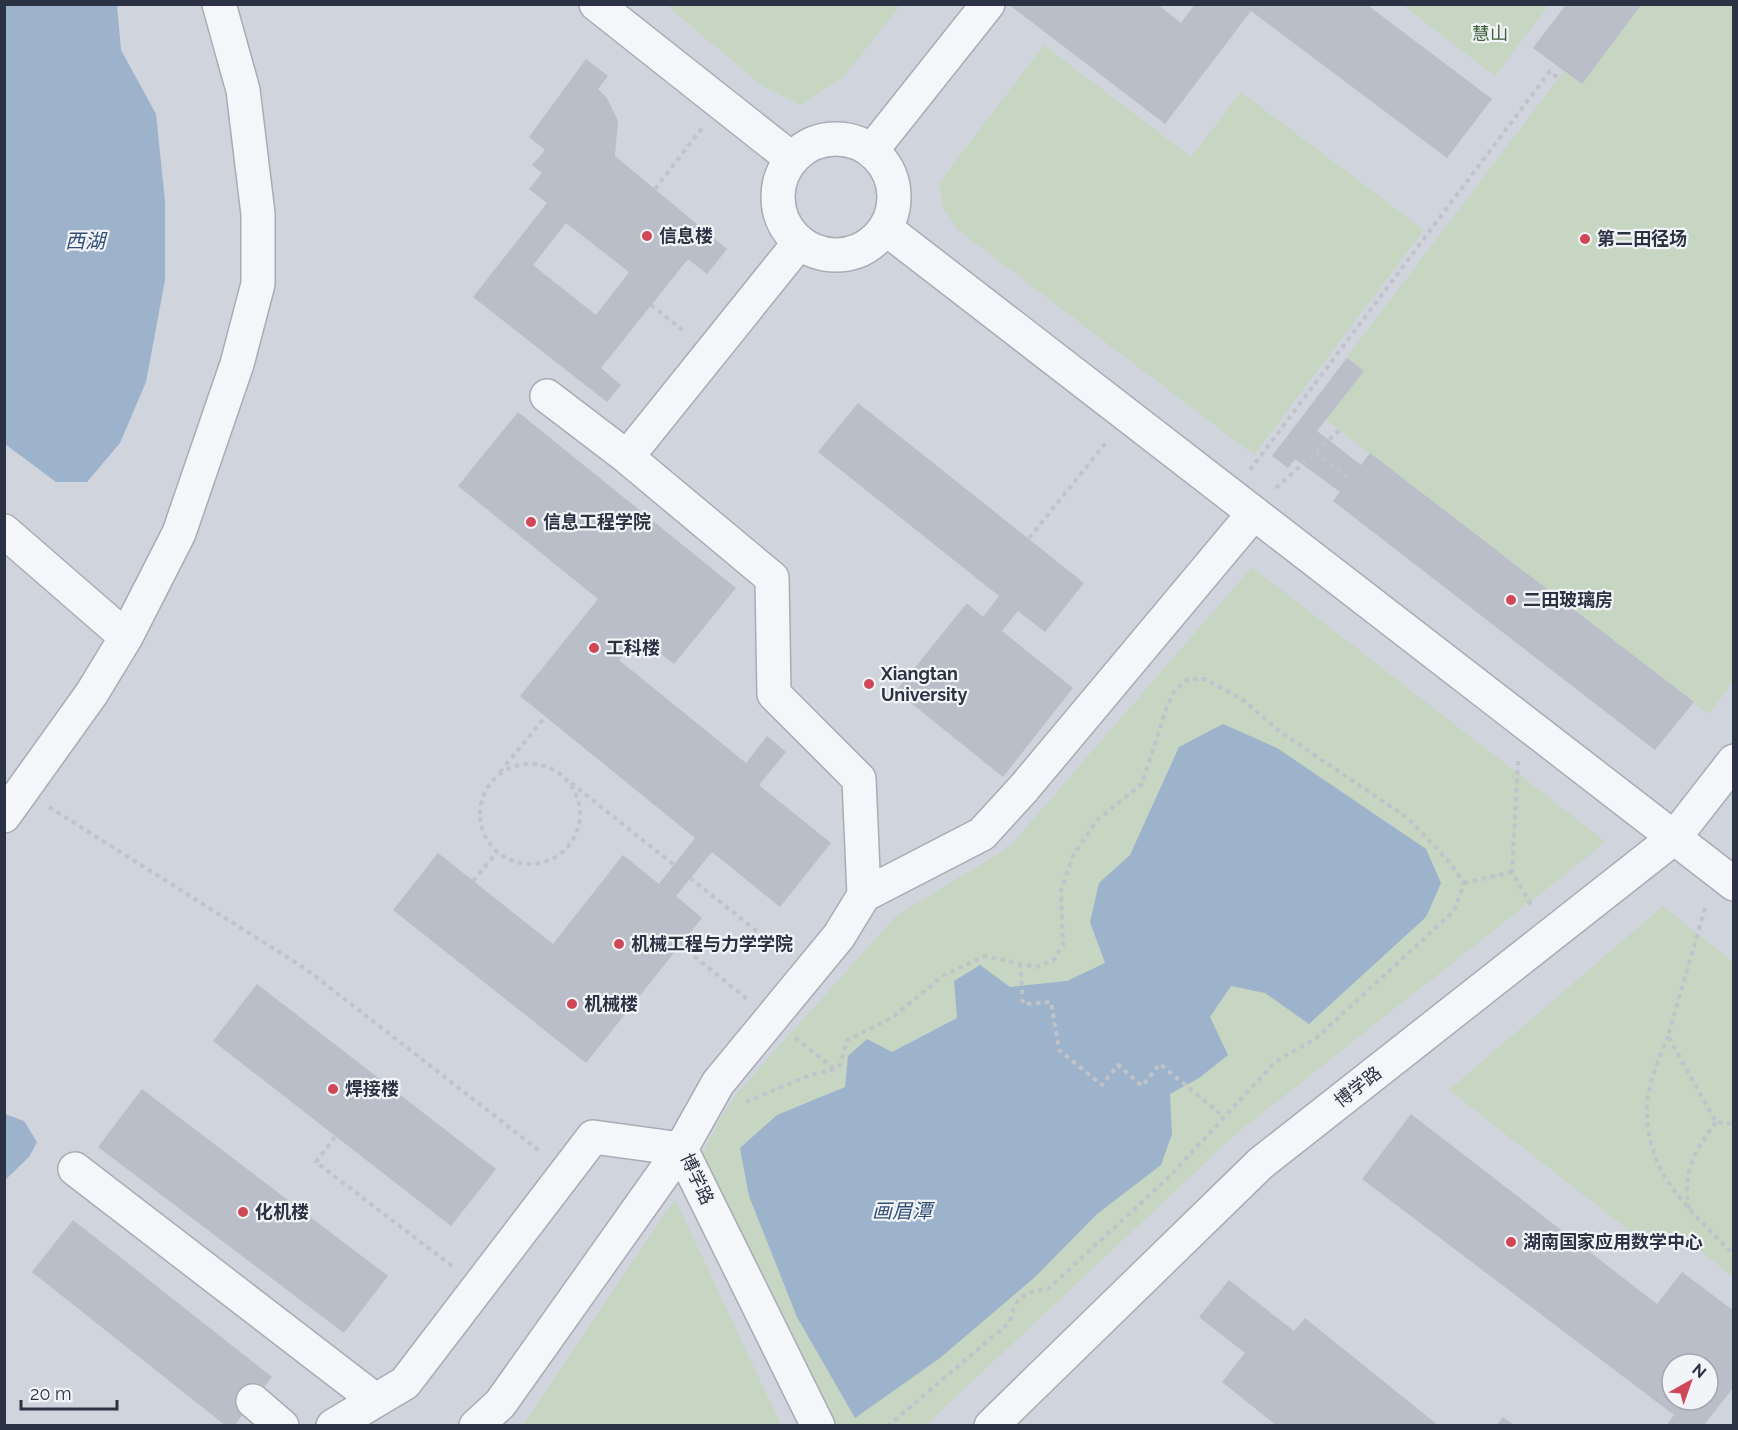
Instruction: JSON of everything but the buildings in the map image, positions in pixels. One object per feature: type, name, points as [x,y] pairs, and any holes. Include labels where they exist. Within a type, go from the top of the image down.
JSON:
[{"type":"street","points":[[4,816],[92,693],[126,637],[179,533],[237,363],[258,284],[258,214],[243,90],[219,4]]},
{"type":"street","points":[[596,4],[792,159]]},
{"type":"street","points":[[872,150],[988,4]]},
{"type":"street","points":[[836,139],[852,141],[872,150],[890,176],[894,194],[892,212],[885,228],[872,243],[855,252],[836,255],[817,252],[799,243],[787,229],[779,211],[778,193],[782,174],[792,159],[805,148],[820,141],[836,139]]},
{"type":"street","points":[[885,228],[1734,884]]},
{"type":"street","points":[[627,457],[799,243]]},
{"type":"street","points":[[547,396],[627,457],[772,578],[774,694],[859,779],[864,895],[982,834],[1024,788],[1254,513]]},
{"type":"street","points":[[4,531],[126,637]]},
{"type":"street","name":"博学路","points":[[991,1425],[1261,1163],[1674,838],[1734,760]]},
{"type":"street","name":"博学路","points":[[818,1425],[681,1149],[718,1083],[782,1027],[809,973],[840,936],[864,895]]},
{"type":"street","points":[[333,1425],[405,1383],[593,1137],[681,1149],[500,1404],[476,1425]]},
{"type":"street","points":[[75,1169],[374,1399]]},
{"type":"street","points":[[253,1401],[282,1425]]},
{"type":"path","points":[[1248,473],[1550,71],[1558,78]]},
{"type":"path","points":[[655,189],[721,104]]},
{"type":"path","points":[[651,305],[711,353]]},
{"type":"path","points":[[1254,513],[1272,492],[1340,430]]},
{"type":"path","points":[[1029,538],[1112,434]]},
{"type":"path","points":[[1316,452],[1350,479]]},
{"type":"path","points":[[744,1103],[810,1075],[835,1069],[840,1065],[847,1040],[893,1017],[944,975],[985,956],[1036,967],[1053,962],[1063,945],[1061,891],[1073,856],[1098,819],[1142,784],[1167,706],[1176,690],[1188,679],[1205,679],[1243,700],[1279,731],[1409,819],[1450,863],[1464,883]]},
{"type":"path","points":[[545,717],[486,788],[480,804],[480,822],[486,838],[497,852],[510,860],[525,864],[541,863],[556,857],[568,847],[576,833],[580,818],[579,802],[573,787],[562,775]]},
{"type":"path","points":[[1518,760],[1512,872],[1535,912]]},
{"type":"path","points":[[497,775],[512,766],[530,763],[547,766],[562,775],[674,865]]},
{"type":"path","points":[[24,788],[306,969],[567,1172]]},
{"type":"path","points":[[473,881],[497,852]]},
{"type":"path","points":[[1464,883],[1512,872]]},
{"type":"path","points":[[690,878],[809,973]]},
{"type":"path","points":[[888,1425],[1010,1322],[1013,1306],[1021,1298],[1033,1290],[1048,1289],[1169,1177],[1275,1062],[1315,1039],[1454,911],[1464,883]]},
{"type":"path","points":[[1705,908],[1647,1107],[1655,1160],[1674,1193],[1734,1255]]},
{"type":"path","points":[[680,945],[835,1069]]},
{"type":"path","points":[[1020,963],[1023,1004],[1051,1002],[1059,1050],[1102,1085],[1118,1065],[1142,1086],[1161,1064],[1223,1116]]},
{"type":"path","points":[[1668,1036],[1716,1122]]},
{"type":"path","points":[[1716,1122],[1734,1124]]},
{"type":"path","points":[[1689,1210],[1686,1192],[1687,1172],[1700,1144],[1716,1122]]},
{"type":"path","points":[[335,1137],[316,1162],[479,1287]]},
{"type":"shaded area","name":"Xiangtan University","points":[[5,5],[1733,5],[1733,1425],[5,1426]]},
{"type":"green space","points":[[666,5],[901,5],[843,78],[800,105],[764,87]]},
{"type":"green space","name":"慧山","points":[[1402,5],[1549,5],[1495,76]]},
{"type":"green space","name":"第二田径场","points":[[1566,5],[1733,5],[1734,680],[1709,714],[1309,407],[1564,71],[1533,48]]},
{"type":"green space","points":[[1044,45],[1191,157],[1241,92],[1424,230],[1254,455],[958,230],[943,207],[939,183]]},
{"type":"green space","points":[[1252,567],[1606,842],[1237,1133],[926,1425],[836,1425],[701,1157],[720,1119],[737,1093],[896,916],[1009,847]]},
{"type":"green space","points":[[1663,906],[1733,962],[1733,1277],[1676,1231],[1658,1253],[1449,1090]]},
{"type":"green space","points":[[675,1199],[781,1425],[523,1425]]},
{"type":"water","name":"西湖","points":[[5,4],[117,5],[121,50],[156,114],[165,201],[165,280],[146,382],[120,443],[87,482],[56,482],[5,444]]},
{"type":"water","name":"画眉潭","points":[[1223,724],[1277,748],[1426,849],[1441,883],[1426,917],[1309,1024],[1265,993],[1231,986],[1210,1017],[1228,1055],[1199,1078],[1170,1094],[1172,1134],[1161,1165],[1097,1214],[1035,1277],[940,1358],[855,1418],[797,1317],[749,1196],[740,1148],[777,1115],[845,1087],[848,1056],[867,1039],[892,1052],[957,1018],[954,981],[980,965],[1010,987],[1067,981],[1105,963],[1090,922],[1099,883],[1130,855],[1179,747]]},
{"type":"water","points":[[5,1114],[24,1121],[37,1142],[29,1157],[5,1180]]},
{"type":"place","name":"信息楼","points":[[647,236]]},
{"type":"place","name":"第二田径场","points":[[1585,239]]},
{"type":"place","name":"信息工程学院","points":[[531,522]]},
{"type":"place","name":"二田玻璃房","points":[[1511,600]]},
{"type":"place","name":"工科楼","points":[[594,648]]},
{"type":"place","name":"Xiangtan University","points":[[869,684]]},
{"type":"place","name":"机械工程与力学学院","points":[[619,944]]},
{"type":"place","name":"机械楼","points":[[572,1004]]},
{"type":"place","name":"焊接楼","points":[[333,1089]]},
{"type":"place","name":"化机楼","points":[[243,1212]]},
{"type":"place","name":"湖南国家应用数学中心","points":[[1511,1242]]}]
